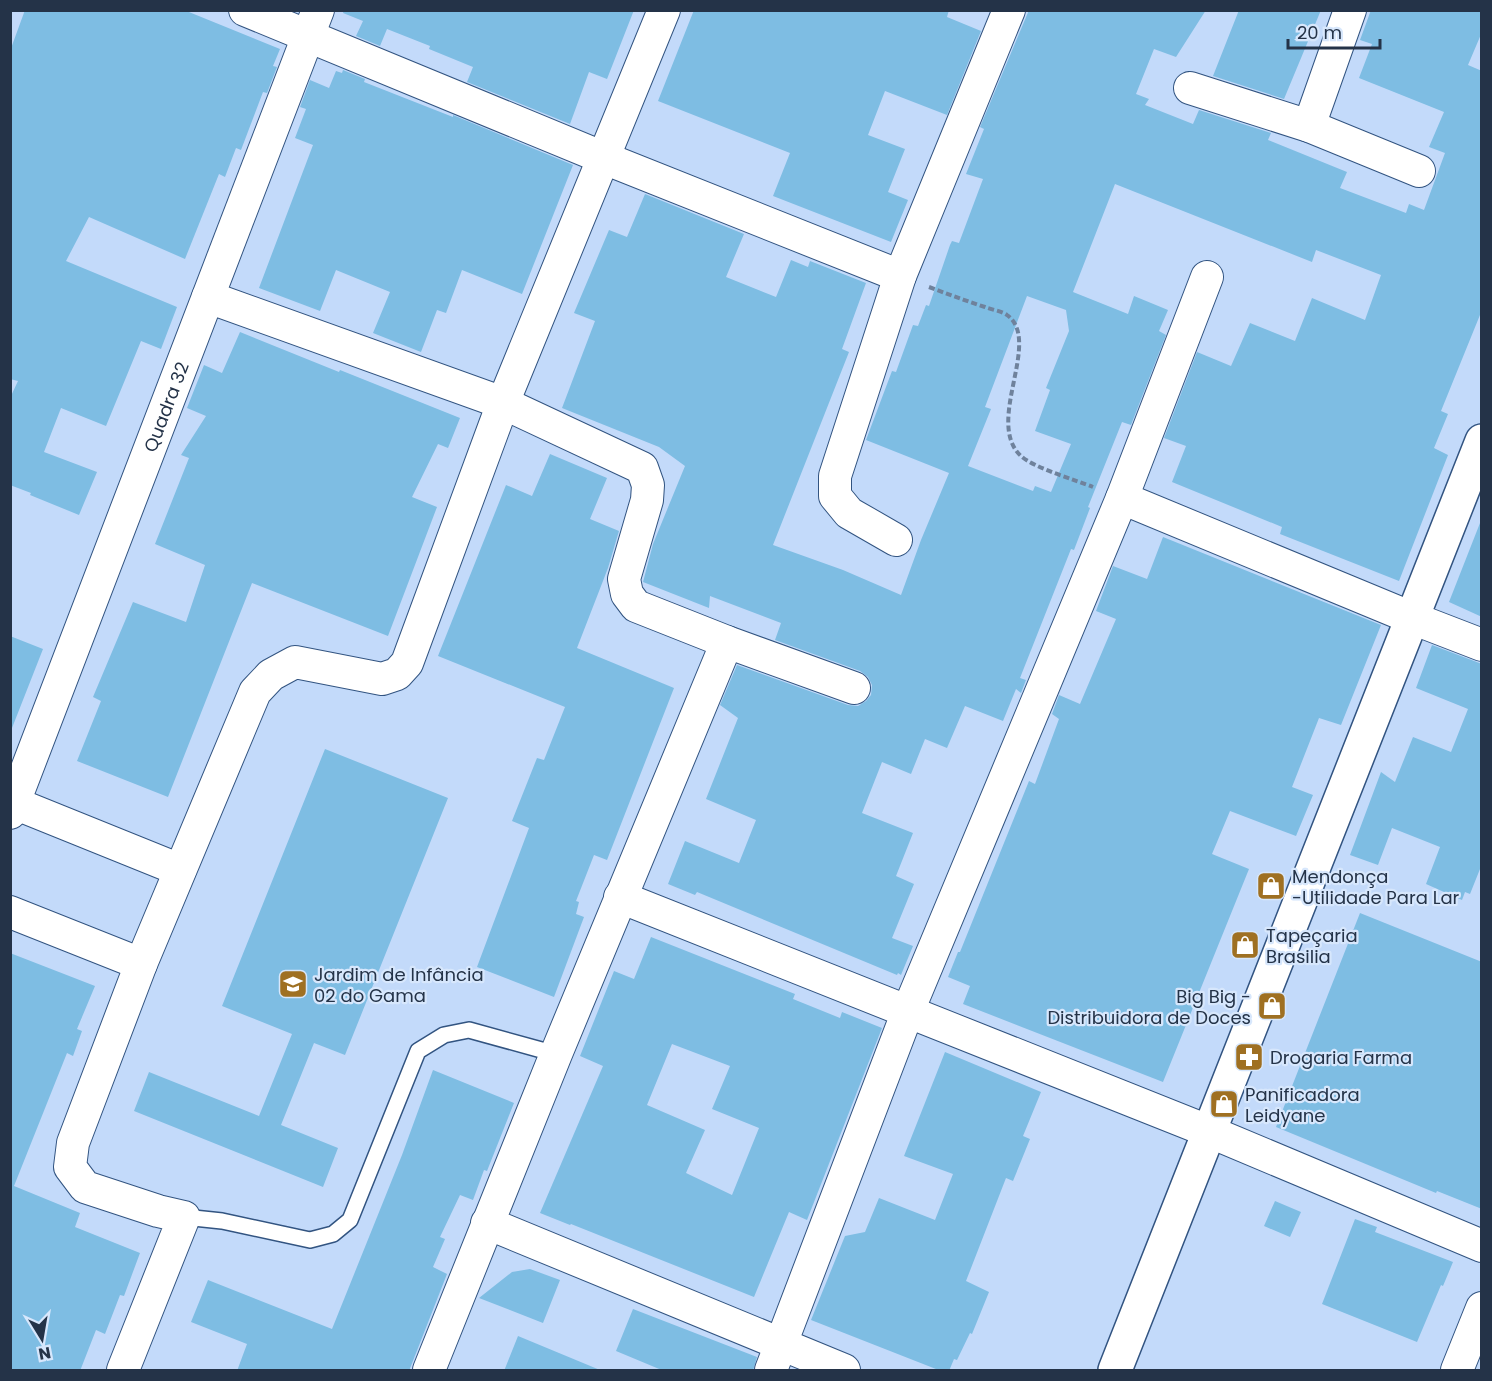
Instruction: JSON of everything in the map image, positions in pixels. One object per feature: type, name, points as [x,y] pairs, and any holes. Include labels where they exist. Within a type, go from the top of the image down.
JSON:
[{"type":"street","points":[[245,10],[312,24],[604,158],[900,276]]},
{"type":"street","points":[[123,1371],[184,1217],[85,1187],[70,1167],[73,1143],[141,964],[255,692],[271,675],[295,662],[382,679],[397,674],[407,663],[503,403],[664,10]]},
{"type":"street","points":[[896,540],[849,513],[835,495],[835,476],[900,276],[1009,10]]},
{"type":"street","points":[[1309,126],[1350,10]]},
{"type":"street","name":"Quadra 32","points":[[12,808],[312,24]]},
{"type":"street","points":[[1191,88],[1309,126],[1419,171]]},
{"type":"street","points":[[776,1358],[908,1011],[1122,498],[1207,277]]},
{"type":"street","points":[[208,297],[503,403],[642,468],[648,485],[647,500],[624,579],[627,594],[636,606],[854,688]]},
{"type":"street","points":[[1115,1371],[1482,441]]},
{"type":"street","points":[[1122,498],[1482,645]]},
{"type":"street","points":[[429,1371],[620,897],[727,642]]},
{"type":"street","points":[[12,808],[180,870]]},
{"type":"street","points":[[620,897],[1209,1131],[1482,1246]]},
{"type":"street","points":[[10,912],[141,964]]},
{"type":"street","points":[[487,1223],[776,1358],[844,1371]]},
{"type":"street","points":[[1457,1371],[1482,1308]]},
{"type":"lane","points":[[184,1217],[222,1221],[310,1240],[333,1234],[350,1220],[418,1051],[444,1035],[469,1030],[556,1054]]},
{"type":"path","points":[[900,276],[1007,315],[1016,326],[1020,344],[1008,415],[1011,438],[1021,456],[1037,465],[1122,498]]},
{"type":"building","points":[[25,10],[184,10],[280,49],[273,66],[277,67],[267,93],[263,92],[241,150],[236,148],[225,177],[219,174],[185,259],[89,217],[66,261],[177,307],[161,349],[141,341],[106,426],[61,408],[44,452],[97,472],[79,515],[10,485],[10,398],[18,381],[10,379],[10,51]]},
{"type":"building","points":[[344,10],[634,10],[607,79],[589,72],[570,124],[467,82],[473,67],[429,49],[430,46],[387,29],[380,46],[356,36],[363,21],[343,13]]},
{"type":"building","points":[[694,10],[949,10],[947,17],[981,31],[947,115],[885,91],[868,135],[905,149],[888,192],[908,200],[891,242],[773,196],[790,153],[658,101]]},
{"type":"building","points":[[1029,10],[1206,10],[1176,57],[1154,49],[1136,94],[1149,99],[1145,105],[1193,124],[1199,110],[1271,133],[1268,140],[1347,172],[1340,188],[1406,213],[1409,204],[1424,210],[1445,153],[1429,147],[1444,112],[1359,78],[1372,44],[1360,40],[1371,10],[1482,10],[1482,32],[1468,65],[1482,71],[1482,310],[1441,411],[1448,414],[1434,448],[1448,455],[1399,581],[1280,534],[1282,527],[1172,482],[1186,446],[1164,438],[1197,352],[1231,366],[1250,323],[1295,341],[1312,298],[1365,320],[1381,275],[1316,250],[1312,262],[1115,184],[1073,292],[1128,314],[1134,296],[1168,310],[1159,331],[1166,335],[1131,425],[1122,422],[1088,507],[1090,508],[1074,550],[1071,549],[1020,678],[1026,680],[1021,693],[1016,689],[1003,721],[965,706],[947,748],[925,739],[911,774],[882,762],[862,813],[913,833],[896,876],[914,884],[892,938],[913,946],[901,975],[898,973],[897,975],[697,892],[695,895],[668,884],[685,841],[739,863],[756,820],[706,799],[738,718],[720,705],[737,665],[848,705],[858,706],[866,701],[871,695],[872,685],[868,677],[860,671],[775,640],[781,623],[710,596],[709,608],[643,582],[653,544],[685,466],[659,447],[562,408],[595,321],[574,313],[609,230],[627,237],[645,194],[744,234],[726,277],[776,297],[791,260],[808,267],[810,261],[866,283],[842,349],[849,352],[773,545],[843,570],[901,595],[949,473],[866,440],[892,371],[896,372],[913,325],[918,326],[926,305],[929,306],[952,241],[959,243],[983,179],[966,174],[984,129],[980,127]],"holes":[[[1027,296],[1066,310],[1069,331],[1046,388],[1050,390],[1035,431],[1071,444],[1051,492],[1035,486],[1033,491],[968,466],[991,409],[985,407]]]},
{"type":"building","points":[[1239,10],[1321,10],[1284,99],[1213,76]]},
{"type":"building","points":[[343,70],[365,79],[364,82],[453,117],[453,115],[573,165],[522,294],[462,270],[446,313],[437,310],[421,352],[373,333],[390,292],[336,270],[320,311],[259,288],[313,145],[295,138],[306,109],[300,107],[310,80],[329,88],[336,71],[342,73]]},
{"type":"building","points":[[240,332],[460,418],[448,448],[438,444],[412,497],[437,507],[388,636],[252,583],[168,797],[77,761],[101,701],[93,697],[133,602],[186,622],[205,565],[155,544],[189,458],[181,455],[206,416],[187,408],[204,365],[222,373]]},
{"type":"building","points":[[550,454],[607,478],[590,519],[619,531],[608,568],[577,648],[674,688],[607,860],[594,855],[576,901],[579,902],[576,914],[584,917],[554,997],[477,967],[529,828],[512,821],[537,758],[544,760],[565,707],[438,656],[506,485],[532,496]]},
{"type":"building","points":[[1480,523],[1482,523],[1482,617],[1449,602]]},
{"type":"building","points":[[1163,537],[1381,625],[1341,725],[1319,718],[1292,787],[1313,795],[1296,836],[1230,811],[1212,854],[1249,869],[1163,1082],[963,1004],[970,986],[948,977],[1029,781],[1035,784],[1059,719],[1052,714],[1059,695],[1080,704],[1116,619],[1096,611],[1113,566],[1147,579]]},
{"type":"building","points":[[10,636],[43,649],[12,728],[10,728]]},
{"type":"building","points":[[1432,645],[1482,664],[1482,864],[1470,894],[1465,892],[1462,900],[1426,884],[1440,847],[1392,828],[1378,865],[1350,855],[1381,772],[1395,782],[1413,737],[1451,752],[1468,709],[1416,688]]},
{"type":"building","points":[[325,749],[448,798],[345,1055],[314,1043],[281,1125],[338,1148],[323,1187],[134,1111],[149,1072],[259,1116],[292,1034],[222,1006]]},
{"type":"building","points":[[1360,913],[1482,962],[1482,1209],[1437,1191],[1436,1193],[1276,1127]]},
{"type":"building","points":[[651,937],[795,994],[793,999],[840,1018],[842,1012],[882,1028],[807,1220],[789,1212],[754,1297],[540,1213],[603,1066],[580,1056],[614,971],[634,979]],"holes":[[[672,1044],[730,1066],[712,1109],[759,1128],[732,1195],[686,1173],[705,1130],[647,1105]]]},
{"type":"building","points":[[10,953],[95,986],[77,1029],[82,1031],[73,1056],[67,1053],[14,1186],[80,1213],[75,1227],[140,1253],[124,1296],[120,1295],[105,1334],[96,1330],[80,1371],[10,1371]]},
{"type":"building","points":[[945,1052],[1041,1092],[1023,1136],[1030,1139],[1013,1181],[1006,1178],[966,1281],[989,1292],[972,1334],[970,1333],[957,1360],[954,1359],[949,1371],[941,1371],[811,1320],[845,1236],[865,1232],[879,1198],[935,1220],[953,1174],[904,1156]]},
{"type":"building","points":[[433,1070],[514,1103],[473,1200],[460,1195],[440,1237],[445,1239],[433,1267],[447,1274],[409,1371],[237,1371],[247,1344],[191,1322],[208,1280],[332,1329],[402,1155]]},
{"type":"building","points":[[1275,1201],[1301,1212],[1290,1237],[1264,1226]]},
{"type":"building","points":[[1355,1219],[1377,1227],[1375,1232],[1453,1262],[1417,1342],[1322,1304]]},
{"type":"building","points":[[530,1269],[560,1280],[543,1323],[479,1298],[512,1272]]},
{"type":"building","points":[[633,1309],[757,1357],[753,1371],[664,1371],[616,1351]]},
{"type":"building","points":[[518,1336],[600,1370],[600,1371],[504,1371]]},
{"type":"place","name":"Mendonça -Utilidade Para Lar","points":[[1271,886]]},
{"type":"place","name":"Tapeçaria Brasilia","points":[[1245,945]]},
{"type":"place","name":"Jardim de Infância 02 do Gama","points":[[293,984]]},
{"type":"place","name":"Big Big - Distribuidora de Doces","points":[[1272,1006]]},
{"type":"place","name":"Drogaria Farma","points":[[1249,1057]]},
{"type":"place","name":"Panificadora Leidyane","points":[[1224,1104]]}]
